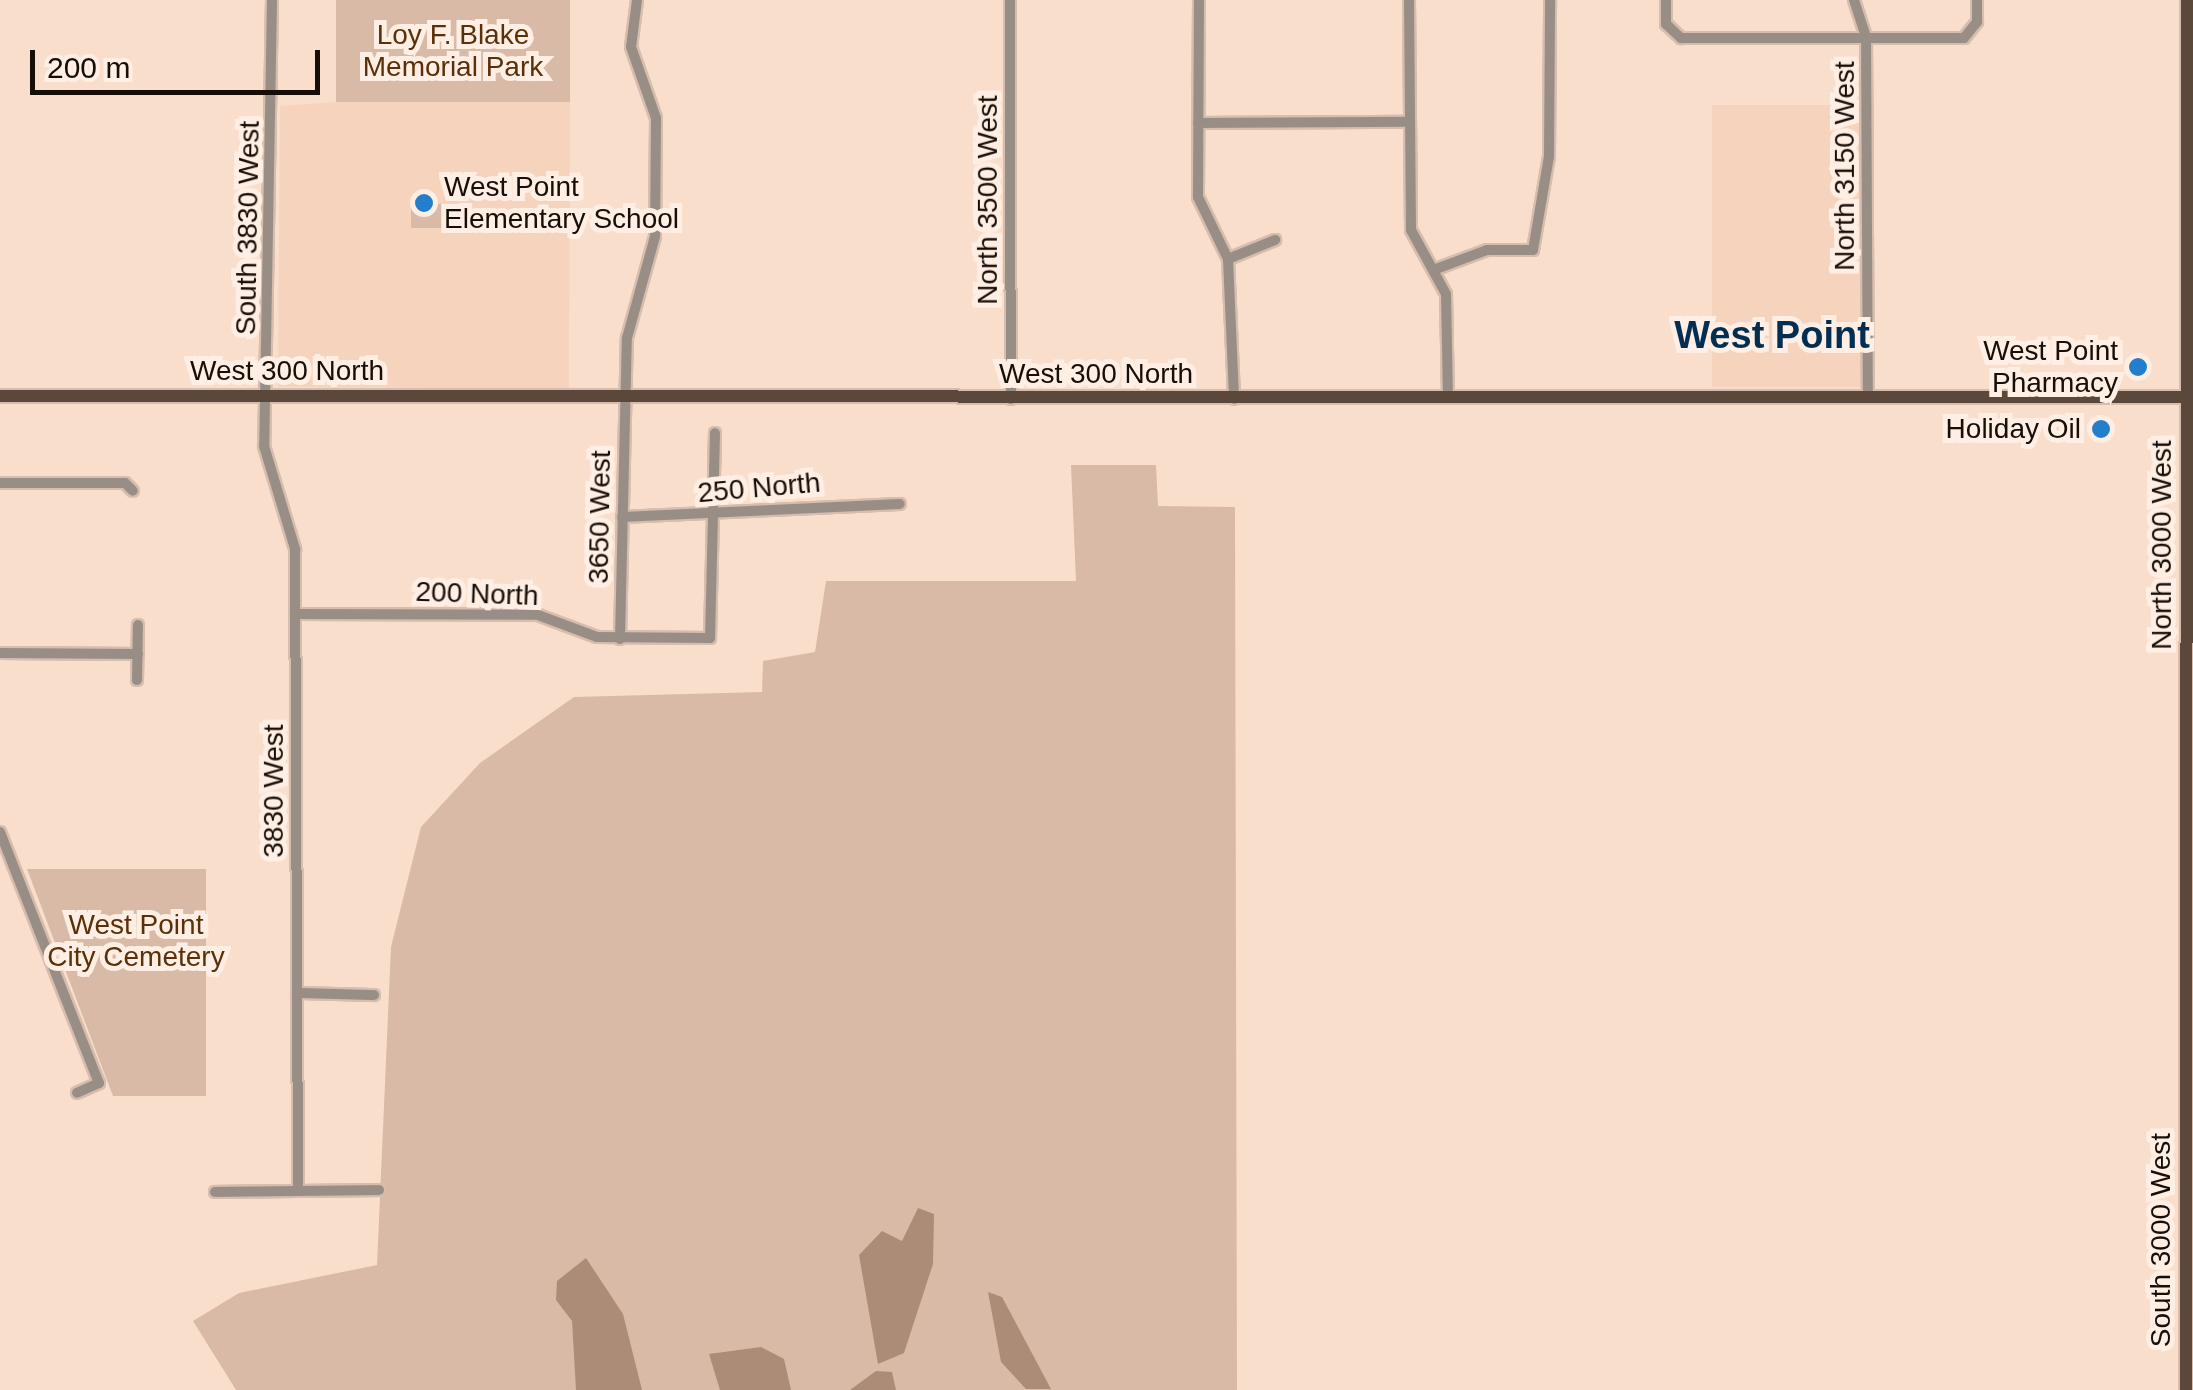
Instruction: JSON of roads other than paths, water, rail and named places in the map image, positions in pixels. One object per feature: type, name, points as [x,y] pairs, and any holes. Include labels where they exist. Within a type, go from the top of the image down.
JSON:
[{"type":"main road","name":"North 3000 West","points":[[2186,1090],[2190,1014],[2188,0]]},
{"type":"main road","name":"West 300 North","points":[[0,396],[2190,397]]},
{"type":"main road","name":"South 3000 West","points":[[2186,1090],[2188,1386]]},
{"type":"street","name":"South 3830 West","points":[[264,396],[272,0]]},
{"type":"street","name":"3650 West","points":[[620,639],[628,324],[655,236],[656,118],[631,47],[637,0]]},
{"type":"street","name":"North 3500 West","points":[[1010,0],[1011,399]]},
{"type":"street","points":[[1198,0],[1198,197],[1228,260],[1234,398]]},
{"type":"street","points":[[1409,0],[1411,230],[1436,269],[1446,294],[1448,398]]},
{"type":"street","points":[[1436,269],[1487,250],[1532,250],[1549,156],[1550,0]]},
{"type":"street","points":[[1666,0],[1672,34],[1866,38],[1973,32],[1978,0]]},
{"type":"street","name":"North 3150 West","points":[[1854,0],[1866,38],[1868,394]]},
{"type":"street","points":[[1198,123],[1410,122]]},
{"type":"street","points":[[1228,260],[1275,240]]},
{"type":"street","name":"3830 West","points":[[264,396],[266,458],[294,533],[298,1190]]},
{"type":"street","points":[[714,433],[716,516]]},
{"type":"street","points":[[0,483],[125,483],[134,491]]},
{"type":"street","name":"250 North","points":[[622,517],[716,516],[781,504],[900,504]]},
{"type":"street","name":"200 North","points":[[296,614],[538,614],[620,639],[714,636],[716,516]]},
{"type":"street","points":[[138,625],[138,680]]},
{"type":"street","points":[[0,653],[138,654]]},
{"type":"street","points":[[0,832],[99,1084],[77,1094]]},
{"type":"street","points":[[298,993],[374,994]]},
{"type":"street","points":[[214,1192],[379,1190]]},
{"type":"place","name":"West Point Elementary School","points":[[424,203]]},
{"type":"place","name":"West Point Pharmacy","points":[[2138,367]]},
{"type":"place","name":"Holiday Oil","points":[[2101,429]]},
{"type":"district","name":"West Point","points":[[1772,336]]},
{"type":"park label","name":"Loy F. Blake Memorial Park","points":[[453,51]]},
{"type":"park label","name":"West Point City Cemetery","points":[[136,941]]}]
